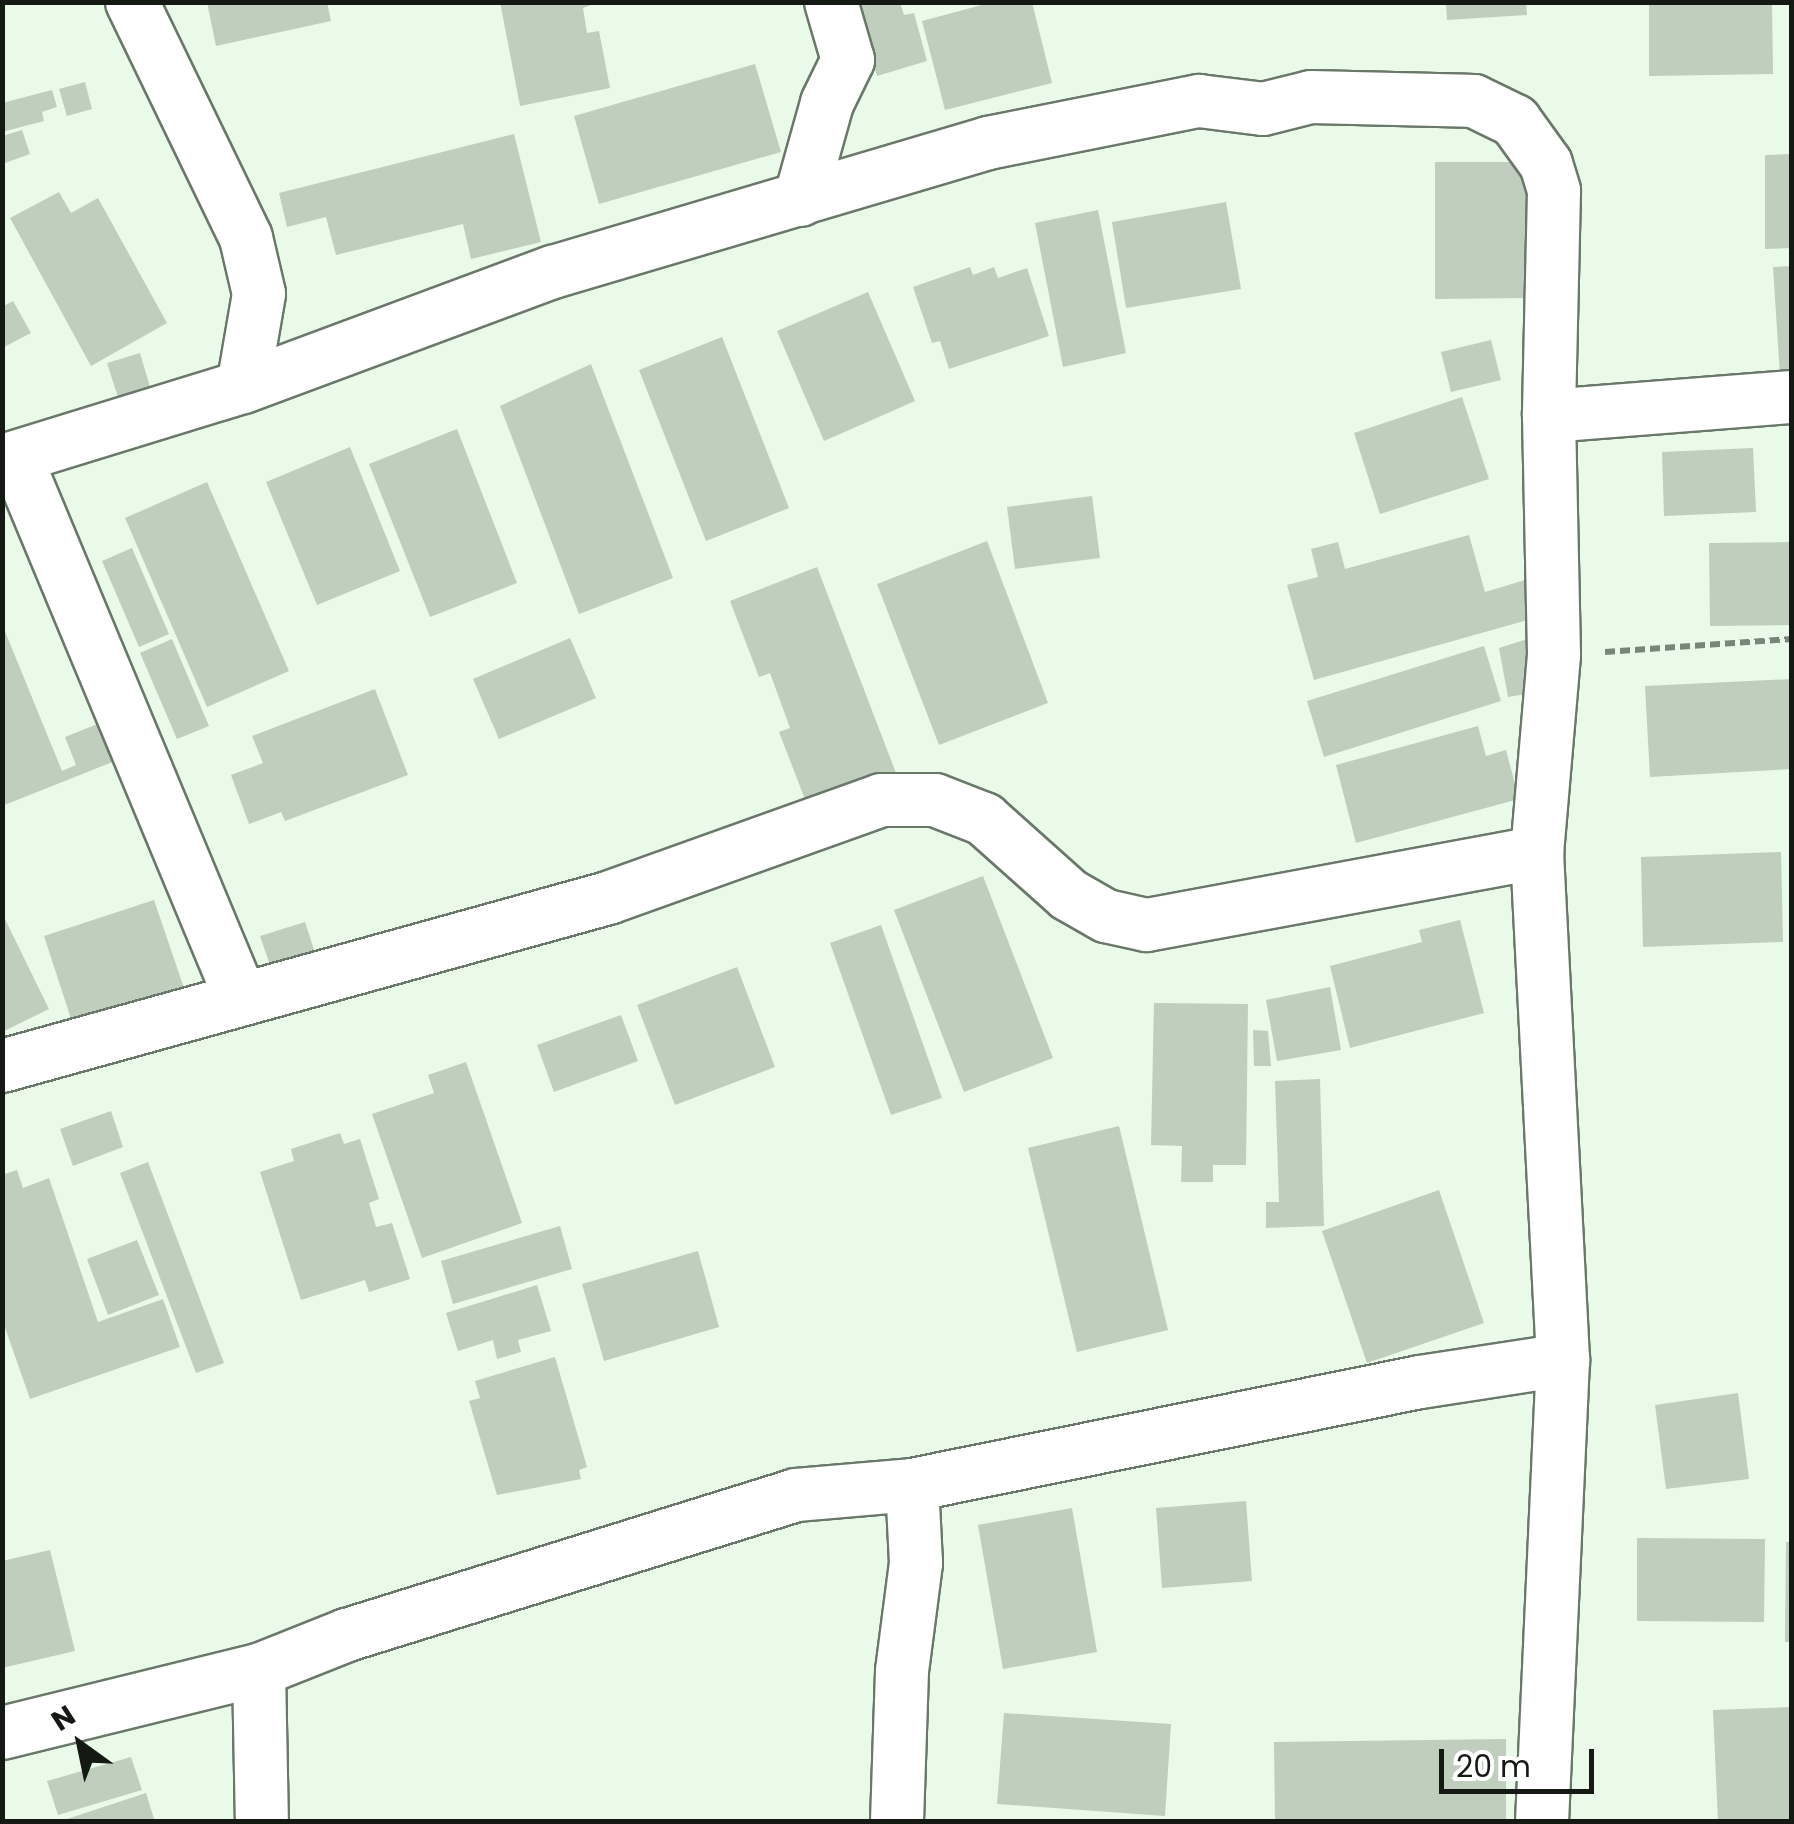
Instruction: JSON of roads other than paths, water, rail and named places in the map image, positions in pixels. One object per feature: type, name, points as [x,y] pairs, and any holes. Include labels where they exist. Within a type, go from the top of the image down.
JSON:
[{"type":"street","points":[[132,2],[246,238],[259,294],[243,387]]},
{"type":"street","points":[[800,200],[828,103],[848,60],[832,2]]},
{"type":"street","points":[[240,996],[9,460],[243,387],[554,272],[988,143],[1199,101],[1263,109],[1311,97],[1474,101],[1515,121],[1546,164],[1554,191],[1549,416],[1554,655],[1537,853],[1564,1360],[1542,1822]]},
{"type":"street","points":[[1549,416],[1792,397]]},
{"type":"street","points":[[2,1066],[240,996],[608,898],[880,800],[935,800],[984,819],[1069,895],[1106,916],[1147,925],[1537,853]]},
{"type":"street","points":[[2,1732],[259,1670],[348,1634],[796,1495],[912,1485],[1420,1382],[1564,1360]]},
{"type":"street","points":[[897,1822],[902,1671],[916,1562],[912,1485]]},
{"type":"street","points":[[259,1670],[262,1822]]}]
